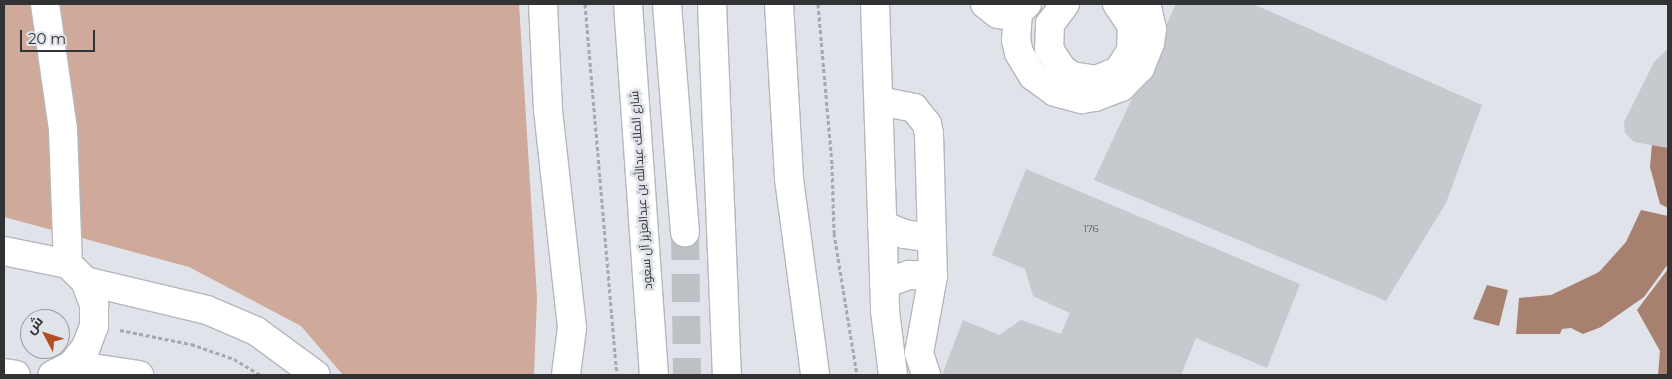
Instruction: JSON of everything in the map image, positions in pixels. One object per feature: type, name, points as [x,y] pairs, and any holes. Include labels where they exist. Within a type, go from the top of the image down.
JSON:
[{"type":"street","points":[[45,4],[63,129],[76,273],[94,305],[94,326],[86,348],[62,370]]},
{"type":"street","points":[[543,4],[548,110],[572,328],[566,375]]},
{"type":"street","name":"شارع الملك عبدالله بن عبدالعزيز آل سعود","points":[[628,4],[654,375]]},
{"type":"street","points":[[667,4],[685,232]]},
{"type":"street","points":[[712,4],[727,375]]},
{"type":"street","points":[[779,4],[789,179],[815,375]]},
{"type":"street","points":[[875,4],[884,284],[894,375]]},
{"type":"street","points":[[985,4],[998,14],[1040,7]]},
{"type":"street","points":[[1040,7],[1054,60],[1072,76],[1096,80],[1118,70],[1131,50],[1132,26],[1117,4]]},
{"type":"street","points":[[1040,7],[1016,40],[1019,53],[1033,76],[1055,92],[1082,98],[1095,97],[1121,87],[1140,68],[1150,43],[1151,22],[1146,4]]},
{"type":"street","points":[[879,101],[914,108],[928,124],[933,276],[928,318],[920,344],[921,363],[926,375]]},
{"type":"street","points":[[882,225],[904,234],[932,238]]},
{"type":"street","points":[[4,251],[207,310],[256,332],[316,375]]},
{"type":"street","points":[[884,284],[908,275],[933,276]]},
{"type":"street","points":[[62,370],[139,375]]},
{"type":"street","points":[[4,373],[16,375]]},
{"type":"path","points":[[585,4],[617,375]]},
{"type":"path","points":[[818,4],[832,156],[834,233],[857,375]]},
{"type":"path","points":[[94,326],[191,344],[234,359],[261,375]]},
{"type":"shaded area","points":[[4,4],[519,4],[537,297],[534,375],[343,375],[301,326],[189,267],[4,217]]},
{"type":"shaded area","points":[[1668,48],[1668,208],[1660,204],[1650,167],[1659,65]]},
{"type":"shaded area","points":[[1641,210],[1668,216],[1668,264],[1644,297],[1601,327],[1583,334],[1571,328],[1562,329],[1560,334],[1516,334],[1519,298],[1551,295],[1599,272],[1626,242]]},
{"type":"shaded area","points":[[1668,269],[1668,375],[1658,375],[1660,351],[1637,310]]},
{"type":"shaded area","points":[[1487,285],[1508,290],[1499,326],[1473,319]]},
{"type":"building","points":[[1176,4],[1253,4],[1482,105],[1446,203],[1386,301],[1094,180]]},
{"type":"building","points":[[1668,49],[1668,148],[1634,142],[1625,133],[1624,122],[1654,62]]},
{"type":"building","points":[[1026,169],[1300,284],[1267,368],[1196,338],[1181,375],[942,375],[963,320],[999,335],[1021,320],[1061,334],[1070,313],[1033,296],[1025,269],[992,255]]},
{"type":"tunnel","points":[[685,232],[687,375]]}]
